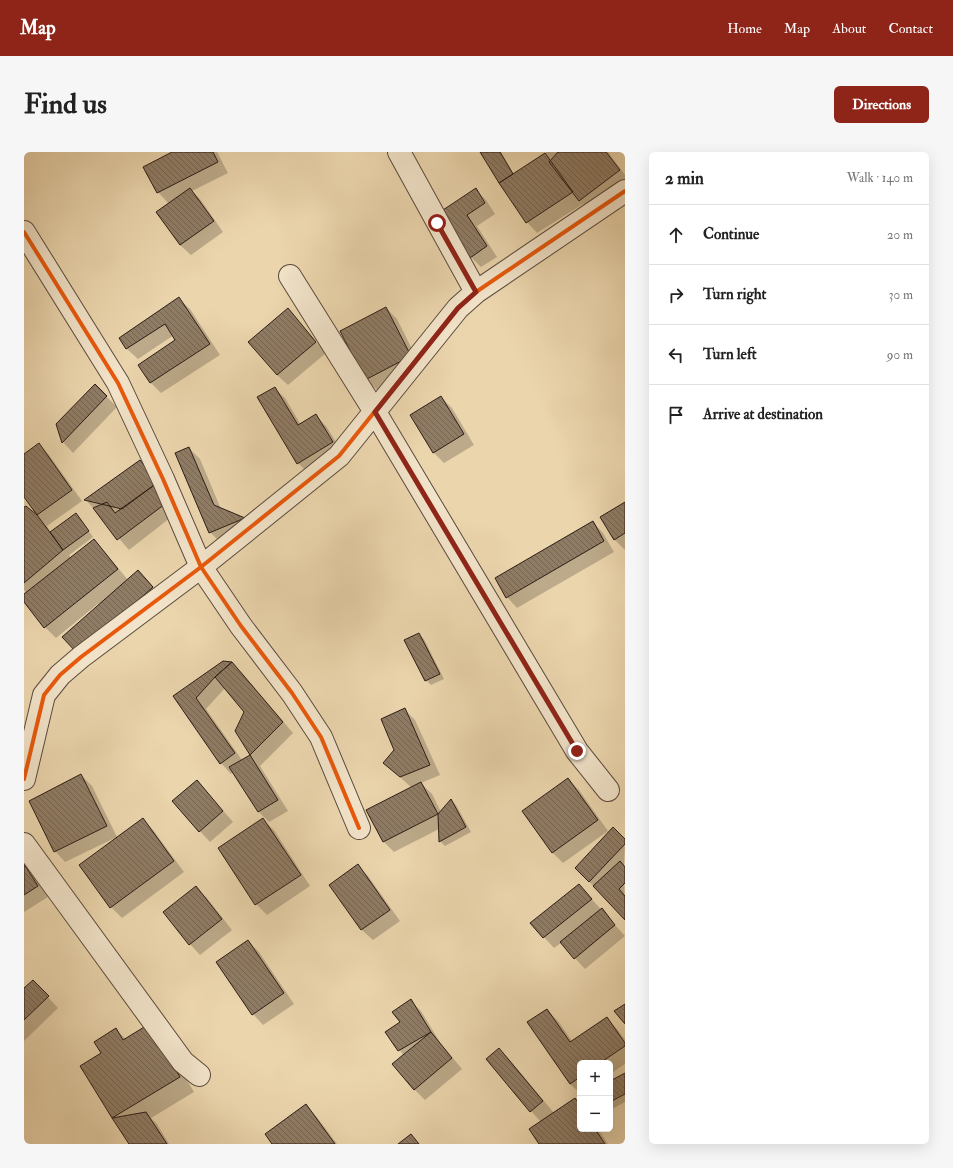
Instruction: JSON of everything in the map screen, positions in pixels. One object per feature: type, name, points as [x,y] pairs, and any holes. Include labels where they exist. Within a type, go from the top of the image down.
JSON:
[{"type":"street","points":[[399,152],[476,292]]},
{"type":"street","points":[[24,779],[44,695],[60,675],[81,656],[201,567],[339,456],[458,308],[476,292],[625,191]]},
{"type":"street","points":[[24,232],[118,383],[201,567],[241,626],[292,693],[321,737],[359,828]]},
{"type":"street","points":[[290,276],[375,412],[577,751],[608,790]]},
{"type":"street","points":[[24,844],[183,1062],[199,1075]]},
{"type":"building","points":[[172,152],[213,152],[218,162],[157,193],[143,167]]},
{"type":"building","points":[[480,152],[500,152],[513,174],[499,183]]},
{"type":"building","points":[[558,152],[606,152],[620,170],[579,201],[549,162]]},
{"type":"building","points":[[545,153],[573,192],[526,223],[499,183]]},
{"type":"building","points":[[190,188],[214,221],[180,245],[156,212]]},
{"type":"building","points":[[476,188],[485,203],[467,215],[487,246],[470,258],[440,212]]},
{"type":"building","points":[[179,297],[210,344],[150,383],[138,365],[175,340],[165,324],[126,349],[119,338]]},
{"type":"building","points":[[386,307],[411,356],[365,380],[340,331]]},
{"type":"building","points":[[288,308],[316,342],[277,375],[248,342]]},
{"type":"building","points":[[95,384],[107,396],[62,443],[56,424]]},
{"type":"building","points":[[275,387],[298,425],[316,414],[333,442],[297,464],[257,397]]},
{"type":"building","points":[[441,396],[464,434],[433,453],[410,415]]},
{"type":"building","points":[[39,443],[72,490],[37,515],[24,497],[24,454]]},
{"type":"building","points":[[189,447],[214,505],[245,518],[209,533],[175,453]]},
{"type":"building","points":[[140,460],[157,483],[122,509],[84,500]]},
{"type":"building","points":[[157,483],[165,504],[117,540],[93,508],[107,502],[115,513]]},
{"type":"building","points":[[625,502],[625,533],[614,540],[600,517]]},
{"type":"building","points":[[26,506],[37,515],[63,550],[24,583],[24,507]]},
{"type":"building","points":[[76,513],[89,531],[63,550],[50,532]]},
{"type":"building","points":[[593,521],[604,541],[506,598],[495,578]]},
{"type":"building","points":[[94,539],[118,569],[44,628],[24,602],[24,594]]},
{"type":"building","points":[[138,570],[153,587],[78,654],[62,637]]},
{"type":"building","points":[[419,633],[440,674],[425,681],[404,640]]},
{"type":"building","points":[[223,661],[232,662],[215,677],[196,698],[235,753],[220,764],[173,696]]},
{"type":"building","points":[[232,662],[283,722],[250,755],[235,731],[244,712],[215,677]]},
{"type":"building","points":[[405,708],[430,765],[400,777],[383,763],[394,750],[381,719]]},
{"type":"building","points":[[250,755],[278,800],[258,812],[229,767]]},
{"type":"building","points":[[81,774],[107,826],[54,852],[29,801]]},
{"type":"building","points":[[568,778],[598,820],[552,853],[522,811]]},
{"type":"building","points":[[197,780],[223,811],[199,832],[172,801]]},
{"type":"building","points":[[421,782],[438,814],[383,842],[366,810]]},
{"type":"building","points":[[451,799],[466,827],[439,842],[438,814]]},
{"type":"building","points":[[143,818],[174,861],[110,908],[79,865]]},
{"type":"building","points":[[263,818],[301,875],[255,905],[218,848]]},
{"type":"building","points":[[613,827],[625,839],[625,844],[589,882],[575,868]]},
{"type":"building","points":[[620,861],[625,867],[625,883],[619,889],[625,896],[625,920],[593,886]]},
{"type":"building","points":[[24,864],[38,886],[24,895]]},
{"type":"building","points":[[358,864],[390,910],[361,930],[329,885]]},
{"type":"building","points":[[579,884],[592,899],[543,938],[530,923]]},
{"type":"building","points":[[196,886],[222,919],[189,945],[163,912]]},
{"type":"building","points":[[602,908],[615,925],[574,959],[560,942]]},
{"type":"building","points":[[248,940],[284,993],[252,1015],[216,962]]},
{"type":"building","points":[[33,980],[49,996],[24,1020],[24,988]]},
{"type":"building","points":[[411,999],[431,1032],[398,1051],[385,1032],[400,1022],[392,1012]]},
{"type":"building","points":[[625,1004],[625,1024],[614,1011]]},
{"type":"building","points":[[547,1009],[570,1042],[607,1017],[625,1043],[625,1046],[604,1060],[577,1060],[577,1079],[570,1084],[527,1022]]},
{"type":"building","points":[[149,1024],[180,1077],[112,1118],[80,1066],[101,1053],[94,1042],[116,1028],[123,1040]]},
{"type":"building","points":[[431,1032],[452,1058],[414,1090],[392,1064]]},
{"type":"building","points":[[499,1048],[543,1101],[530,1112],[486,1059]]},
{"type":"building","points":[[625,1073],[625,1094],[613,1100],[613,1096],[613,1079]]},
{"type":"building","points":[[575,1098],[577,1101],[577,1132],[597,1132],[605,1144],[539,1144],[529,1129]]},
{"type":"building","points":[[306,1104],[335,1144],[272,1144],[265,1134]]},
{"type":"building","points":[[146,1112],[167,1144],[129,1144],[112,1118]]},
{"type":"building","points":[[411,1134],[419,1144],[398,1144]]},
{"type":"cycle path","points":[[24,779],[44,695],[60,675],[81,657],[201,567],[339,456],[458,308],[476,292],[625,191]]},
{"type":"cycle path","points":[[24,232],[118,383],[163,479],[201,567],[241,626],[292,693],[321,737],[359,828]]},
{"type":"route","points":[[437,223],[476,292],[458,308],[375,412],[577,751]]}]
